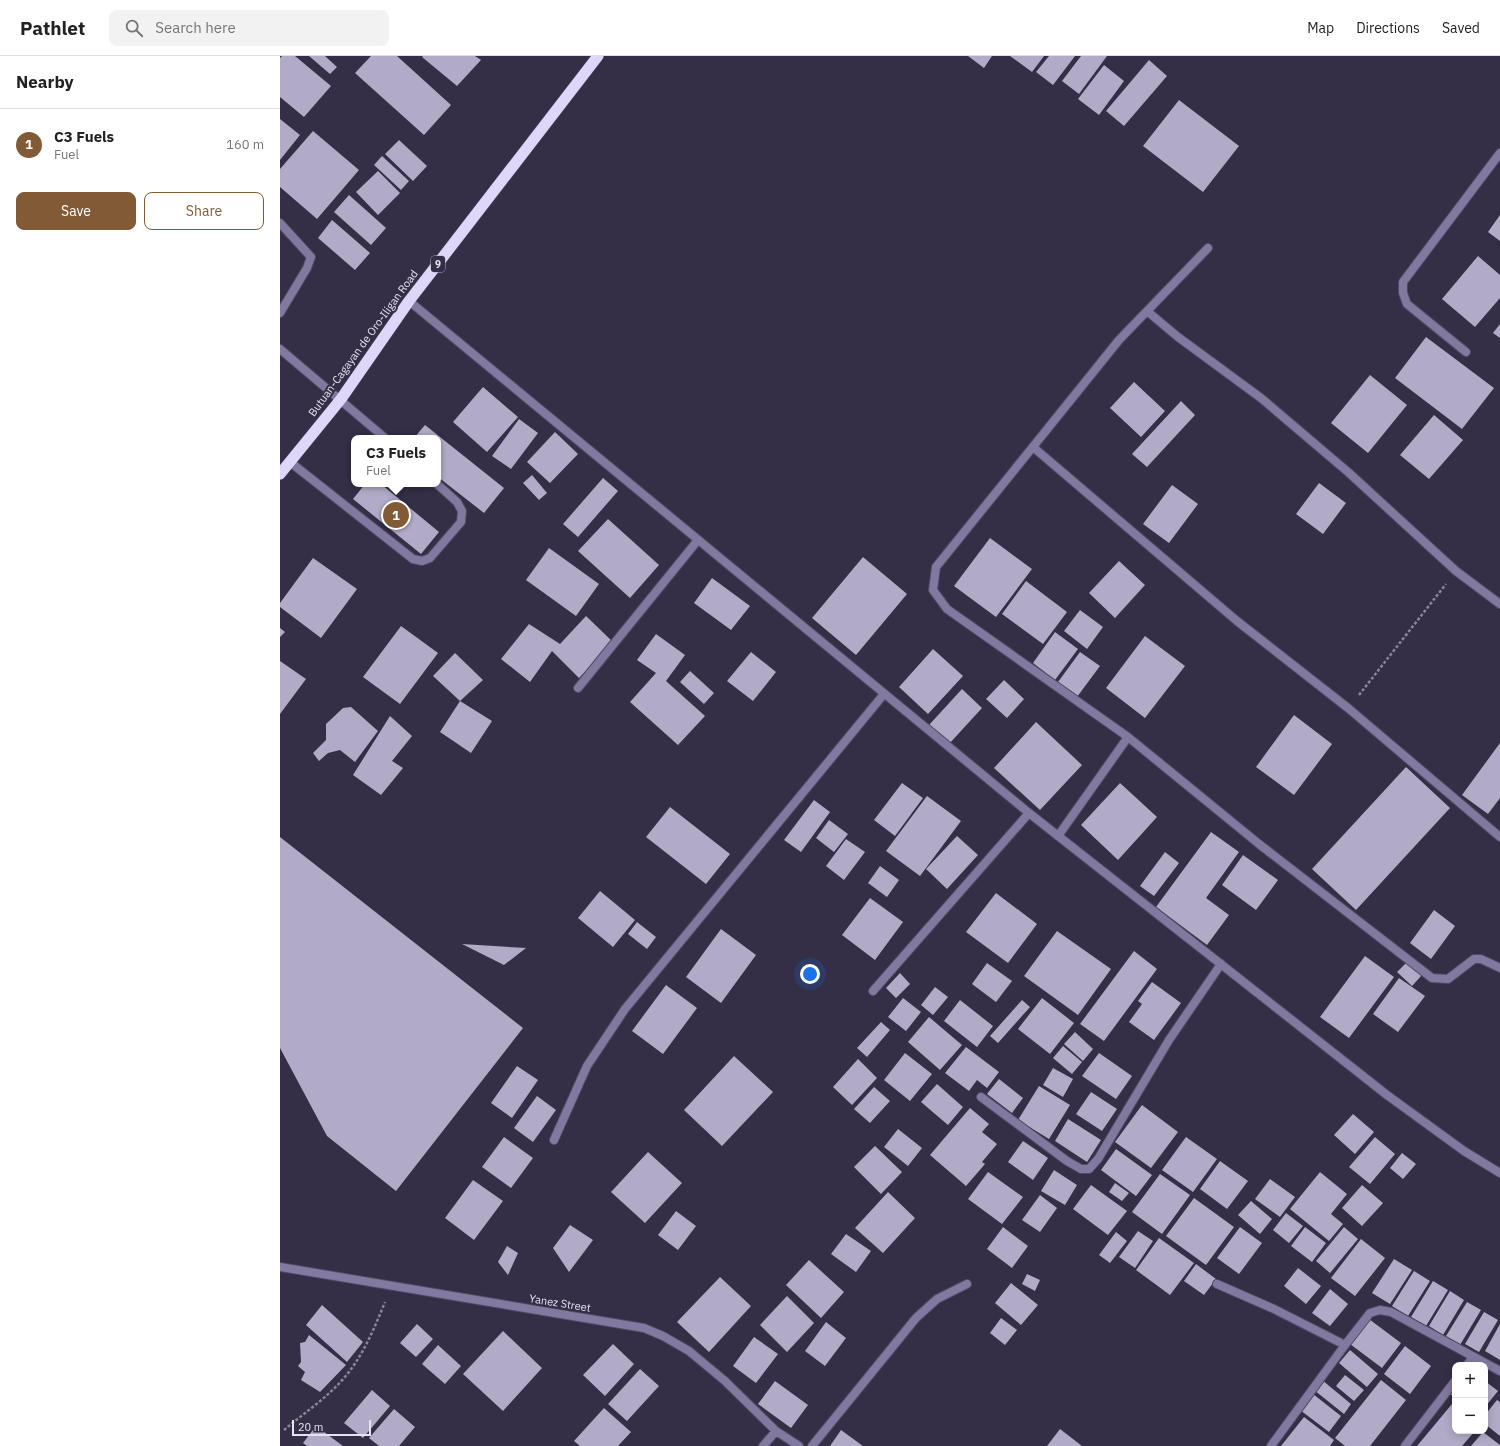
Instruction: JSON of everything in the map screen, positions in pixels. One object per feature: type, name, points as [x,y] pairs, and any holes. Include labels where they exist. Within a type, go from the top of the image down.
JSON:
[{"type":"highway","name":"Butuan-Cagayan de Oro-Iligan Road","points":[[280,474],[341,399],[409,301],[598,56]]},
{"type":"street","points":[[1466,352],[1407,304],[1403,282],[1500,152]]},
{"type":"street","points":[[280,223],[311,256],[307,268],[280,313]]},
{"type":"street","points":[[1208,248],[1119,340],[936,567],[933,590],[947,609],[1128,737],[1259,844],[1432,978],[1448,979],[1474,958],[1500,968]]},
{"type":"street","points":[[409,301],[1029,813],[1387,1095],[1464,1151],[1500,1172]]},
{"type":"street","points":[[1147,311],[1178,337],[1255,394],[1337,462],[1456,571],[1500,604]]},
{"type":"street","points":[[280,349],[341,399],[382,435]]},
{"type":"street","points":[[1033,448],[1237,621],[1348,708],[1500,837]]},
{"type":"street","points":[[290,462],[413,559],[422,561],[430,558],[461,522],[462,511],[457,502],[440,487]]},
{"type":"street","points":[[578,688],[698,540]]},
{"type":"street","points":[[554,1140],[587,1066],[626,1009],[884,694]]},
{"type":"street","points":[[1058,836],[1128,737]]},
{"type":"street","points":[[872,991],[1029,813]]},
{"type":"street","points":[[981,1098],[1067,1161],[1081,1169],[1089,1169],[1098,1159],[1169,1040],[1221,964]]},
{"type":"street","name":"Yanez Street","points":[[280,1267],[644,1328],[663,1336],[689,1351],[725,1381],[776,1431],[799,1446]]},
{"type":"street","points":[[812,1446],[916,1318],[937,1299],[967,1284]]},
{"type":"street","points":[[1217,1284],[1274,1309],[1345,1345]]},
{"type":"street","points":[[1271,1446],[1370,1313],[1380,1310],[1391,1312],[1473,1358],[1500,1371]]},
{"type":"street","points":[[1470,1362],[1473,1358]]},
{"type":"street","points":[[1405,1446],[1452,1385]]},
{"type":"street","points":[[763,1446],[776,1431]]},
{"type":"path","points":[[1348,708],[1456,571]]},
{"type":"path","points":[[284,1430],[344,1378],[358,1358],[373,1331],[392,1285]]},
{"type":"building","points":[[282,56],[295,56],[331,86],[304,117],[280,97],[280,58]]},
{"type":"building","points":[[309,56],[325,56],[337,67],[330,74]]},
{"type":"building","points":[[371,56],[397,56],[451,105],[424,135],[355,73]]},
{"type":"building","points":[[475,56],[481,60],[457,86],[422,57]]},
{"type":"building","points":[[968,56],[992,56],[984,68]]},
{"type":"building","points":[[1010,56],[1044,56],[1032,72]]},
{"type":"building","points":[[1049,56],[1075,56],[1053,85],[1036,72]]},
{"type":"building","points":[[1081,56],[1107,56],[1079,94],[1062,81]]},
{"type":"building","points":[[1149,60],[1167,76],[1124,126],[1106,111]]},
{"type":"building","points":[[1104,65],[1124,81],[1099,115],[1078,99]]},
{"type":"building","points":[[1179,100],[1239,146],[1203,192],[1143,146]]},
{"type":"building","points":[[280,119],[300,135],[280,160]]},
{"type":"building","points":[[313,131],[359,170],[317,219],[280,187],[280,169]]},
{"type":"building","points":[[399,140],[427,166],[413,181],[385,154]]},
{"type":"building","points":[[382,156],[409,181],[401,190],[374,165]]},
{"type":"building","points":[[378,171],[400,193],[378,215],[356,192]]},
{"type":"building","points":[[349,195],[386,228],[371,245],[334,212]]},
{"type":"building","points":[[1500,215],[1500,241],[1488,232]]},
{"type":"building","points":[[332,220],[370,253],[355,270],[318,238]]},
{"type":"building","points":[[1478,256],[1500,275],[1500,298],[1475,327],[1442,299]]},
{"type":"building","points":[[1500,324],[1500,338],[1493,333]]},
{"type":"building","points":[[1426,337],[1494,388],[1462,429],[1395,378]]},
{"type":"building","points":[[1370,375],[1407,405],[1368,453],[1331,423]]},
{"type":"building","points":[[1134,382],[1165,411],[1141,437],[1110,408]]},
{"type":"building","points":[[483,387],[518,417],[487,452],[453,422]]},
{"type":"building","points":[[1181,401],[1195,415],[1147,467],[1132,454]]},
{"type":"building","points":[[1434,415],[1463,440],[1429,479],[1400,455]]},
{"type":"building","points":[[519,419],[538,433],[511,469],[492,456]]},
{"type":"building","points":[[425,425],[438,435],[417,435]]},
{"type":"building","points":[[555,432],[578,454],[550,483],[527,462]]},
{"type":"building","points":[[441,438],[504,488],[484,513],[441,479]]},
{"type":"building","points":[[532,475],[547,493],[539,500],[523,483]]},
{"type":"building","points":[[603,478],[618,491],[578,537],[563,524]]},
{"type":"building","points":[[1319,483],[1346,503],[1323,534],[1296,514]]},
{"type":"building","points":[[1172,485],[1198,504],[1169,543],[1143,524]]},
{"type":"building","points":[[363,487],[385,487],[439,532],[421,554],[353,499]]},
{"type":"building","points":[[608,519],[659,565],[630,598],[578,551]]},
{"type":"building","points":[[990,538],[1032,569],[996,617],[954,586]]},
{"type":"building","points":[[549,548],[599,584],[576,616],[526,580]]},
{"type":"building","points":[[863,557],[907,594],[856,655],[812,618]]},
{"type":"building","points":[[313,558],[357,589],[321,638],[280,607],[280,603]]},
{"type":"building","points":[[1119,561],[1145,585],[1115,618],[1089,593]]},
{"type":"building","points":[[712,578],[750,606],[731,630],[694,603]]},
{"type":"building","points":[[1026,581],[1067,612],[1043,644],[1002,614]]},
{"type":"building","points":[[1080,610],[1103,627],[1087,649],[1064,631]]},
{"type":"building","points":[[586,616],[614,643],[579,678],[552,651],[530,682],[501,659],[529,624],[560,644]]},
{"type":"building","points":[[401,626],[438,653],[400,704],[363,677]]},
{"type":"building","points":[[280,628],[285,632],[280,637]]},
{"type":"building","points":[[1055,632],[1078,649],[1055,680],[1033,663]]},
{"type":"building","points":[[656,634],[685,655],[666,681],[705,716],[678,745],[630,702],[656,673],[637,660]]},
{"type":"building","points":[[1145,636],[1185,666],[1145,718],[1106,688]]},
{"type":"building","points":[[933,649],[963,676],[928,714],[899,687]]},
{"type":"building","points":[[751,652],[776,672],[753,701],[727,681]]},
{"type":"building","points":[[1080,652],[1100,666],[1077,697],[1058,682]]},
{"type":"building","points":[[455,653],[483,680],[460,701],[433,676]]},
{"type":"building","points":[[280,661],[306,679],[280,714]]},
{"type":"building","points":[[690,671],[714,693],[704,704],[680,682]]},
{"type":"building","points":[[1004,680],[1024,699],[1007,718],[986,699]]},
{"type":"building","points":[[962,689],[982,708],[949,744],[929,725]]},
{"type":"building","points":[[460,701],[492,721],[471,753],[440,732]]},
{"type":"building","points":[[351,707],[378,731],[355,762],[340,750],[328,753],[319,761],[313,753],[326,740],[326,724],[343,708]]},
{"type":"building","points":[[1294,715],[1332,744],[1294,795],[1256,767]]},
{"type":"building","points":[[390,716],[412,736],[392,761],[403,768],[381,795],[353,775]]},
{"type":"building","points":[[1036,722],[1082,765],[1040,810],[994,768]]},
{"type":"building","points":[[1500,743],[1500,798],[1488,814],[1462,795]]},
{"type":"building","points":[[1406,767],[1450,808],[1356,910],[1312,869]]},
{"type":"building","points":[[902,783],[923,798],[895,836],[874,820]]},
{"type":"building","points":[[1120,783],[1157,817],[1118,860],[1081,825]]},
{"type":"building","points":[[927,796],[961,821],[920,876],[886,851]]},
{"type":"building","points":[[814,800],[830,812],[801,852],[784,840]]},
{"type":"building","points":[[670,807],[730,854],[706,884],[646,837]]},
{"type":"building","points":[[829,820],[848,834],[834,852],[816,838]]},
{"type":"building","points":[[1211,832],[1239,852],[1206,898],[1229,915],[1207,945],[1156,907]]},
{"type":"building","points":[[957,836],[978,855],[947,889],[926,869]]},
{"type":"building","points":[[280,837],[523,1028],[396,1191],[327,1136],[280,1048]]},
{"type":"building","points":[[846,839],[865,852],[844,880],[826,866]]},
{"type":"building","points":[[1165,852],[1179,863],[1154,896],[1140,886]]},
{"type":"building","points":[[1243,855],[1278,880],[1256,910],[1222,885]]},
{"type":"building","points":[[880,866],[899,880],[887,897],[868,883]]},
{"type":"building","points":[[600,891],[635,920],[613,947],[578,918]]},
{"type":"building","points":[[996,893],[1037,924],[1008,963],[966,932]]},
{"type":"building","points":[[870,898],[903,922],[875,960],[842,935]]},
{"type":"building","points":[[1434,910],[1455,926],[1431,959],[1410,943]]},
{"type":"building","points":[[637,922],[656,937],[647,949],[628,934]]},
{"type":"building","points":[[721,929],[756,955],[721,1003],[686,977]]},
{"type":"building","points":[[1057,931],[1111,969],[1078,1015],[1024,976]]},
{"type":"building","points":[[462,944],[526,948],[504,965]]},
{"type":"building","points":[[1134,951],[1157,969],[1104,1041],[1080,1024]]},
{"type":"building","points":[[1365,956],[1394,977],[1349,1038],[1320,1017]]},
{"type":"building","points":[[1408,961],[1422,975],[1412,986],[1397,972]]},
{"type":"building","points":[[987,963],[1012,981],[996,1002],[972,984]]},
{"type":"building","points":[[900,973],[910,984],[896,998],[886,988]]},
{"type":"building","points":[[1399,978],[1425,996],[1398,1032],[1373,1014]]},
{"type":"building","points":[[1152,982],[1181,1003],[1154,1040],[1129,1022],[1142,1004],[1138,1001]]},
{"type":"building","points":[[666,985],[697,1008],[663,1054],[632,1031]]},
{"type":"building","points":[[935,987],[948,997],[933,1015],[921,1005]]},
{"type":"building","points":[[903,998],[921,1012],[906,1031],[888,1017]]},
{"type":"building","points":[[1042,998],[1074,1023],[1050,1054],[1018,1029]]},
{"type":"building","points":[[960,1000],[993,1026],[977,1047],[944,1021]]},
{"type":"building","points":[[1022,1000],[1030,1007],[998,1043],[990,1036]]},
{"type":"building","points":[[929,1017],[962,1045],[940,1070],[908,1042]]},
{"type":"building","points":[[881,1022],[890,1030],[867,1057],[857,1048]]},
{"type":"building","points":[[1075,1032],[1093,1049],[1083,1061],[1064,1044]]},
{"type":"building","points":[[1063,1046],[1082,1062],[1072,1074],[1053,1058]]},
{"type":"building","points":[[966,1047],[999,1072],[987,1088],[977,1080],[969,1091],[945,1073]]},
{"type":"building","points":[[905,1053],[932,1074],[910,1101],[884,1080]]},
{"type":"building","points":[[1099,1053],[1132,1076],[1116,1099],[1082,1076]]},
{"type":"building","points":[[734,1056],[773,1092],[722,1146],[684,1110]]},
{"type":"building","points":[[858,1059],[877,1078],[852,1105],[833,1087]]},
{"type":"building","points":[[517,1066],[538,1080],[512,1118],[491,1103]]},
{"type":"building","points":[[1053,1068],[1073,1079],[1063,1097],[1043,1085]]},
{"type":"building","points":[[999,1079],[1023,1098],[1012,1113],[987,1094]]},
{"type":"building","points":[[937,1084],[963,1107],[948,1125],[921,1102]]},
{"type":"building","points":[[1039,1086],[1070,1105],[1049,1139],[1018,1120]]},
{"type":"building","points":[[874,1087],[890,1101],[870,1123],[854,1109]]},
{"type":"building","points":[[1091,1092],[1117,1109],[1102,1131],[1076,1114]]},
{"type":"building","points":[[537,1096],[556,1110],[533,1142],[514,1128]]},
{"type":"building","points":[[1142,1105],[1178,1132],[1151,1168],[1115,1142]]},
{"type":"building","points":[[970,1108],[989,1124],[982,1132],[997,1144],[982,1162],[985,1164],[966,1186],[930,1155]]},
{"type":"building","points":[[1353,1114],[1374,1132],[1355,1154],[1334,1135]]},
{"type":"building","points":[[1068,1119],[1101,1140],[1087,1162],[1055,1141]]},
{"type":"building","points":[[898,1129],[922,1148],[908,1166],[884,1147]]},
{"type":"building","points":[[504,1137],[533,1158],[511,1188],[482,1167]]},
{"type":"building","points":[[1186,1137],[1217,1159],[1193,1192],[1162,1170]]},
{"type":"building","points":[[1375,1137],[1395,1154],[1370,1184],[1349,1167]]},
{"type":"building","points":[[1023,1141],[1048,1158],[1033,1180],[1008,1162]]},
{"type":"building","points":[[875,1146],[902,1172],[881,1194],[854,1167]]},
{"type":"building","points":[[1116,1149],[1152,1175],[1136,1196],[1101,1170]]},
{"type":"building","points":[[648,1152],[682,1183],[645,1223],[611,1192]]},
{"type":"building","points":[[1402,1153],[1416,1164],[1403,1179],[1390,1168]]},
{"type":"building","points":[[1220,1161],[1248,1181],[1227,1209],[1200,1189]]},
{"type":"building","points":[[1054,1170],[1077,1185],[1065,1205],[1041,1191]]},
{"type":"building","points":[[988,1172],[1023,1197],[1002,1224],[968,1199]]},
{"type":"building","points":[[1320,1172],[1347,1194],[1331,1214],[1343,1224],[1329,1241],[1290,1209]]},
{"type":"building","points":[[1160,1174],[1190,1195],[1162,1234],[1132,1212]]},
{"type":"building","points":[[1270,1179],[1295,1197],[1280,1217],[1255,1199]]},
{"type":"building","points":[[473,1180],[503,1201],[474,1240],[445,1218]]},
{"type":"building","points":[[1115,1183],[1129,1193],[1122,1201],[1109,1192]]},
{"type":"building","points":[[1091,1185],[1127,1211],[1108,1235],[1073,1209]]},
{"type":"building","points":[[1362,1185],[1383,1203],[1362,1226],[1342,1208]]},
{"type":"building","points":[[888,1192],[915,1218],[883,1253],[855,1228]]},
{"type":"building","points":[[1040,1195],[1057,1208],[1040,1232],[1022,1220]]},
{"type":"building","points":[[1194,1198],[1234,1227],[1206,1265],[1166,1236]]},
{"type":"building","points":[[1251,1201],[1272,1219],[1260,1234],[1238,1215]]},
{"type":"building","points":[[676,1211],[696,1226],[678,1250],[658,1235]]},
{"type":"building","points":[[1286,1213],[1303,1226],[1289,1243],[1273,1230]]},
{"type":"building","points":[[570,1225],[593,1240],[569,1272],[553,1248]]},
{"type":"building","points":[[1003,1227],[1028,1246],[1012,1268],[987,1249]]},
{"type":"building","points":[[1240,1227],[1262,1243],[1239,1274],[1217,1258]]},
{"type":"building","points":[[1305,1227],[1326,1243],[1312,1262],[1291,1246]]},
{"type":"building","points":[[1344,1227],[1358,1239],[1330,1273],[1316,1261]]},
{"type":"building","points":[[1138,1231],[1153,1241],[1135,1268],[1119,1257]]},
{"type":"building","points":[[1116,1232],[1127,1241],[1110,1263],[1099,1255]]},
{"type":"building","points":[[846,1234],[871,1251],[856,1272],[831,1254]]},
{"type":"building","points":[[1159,1238],[1194,1263],[1170,1295],[1136,1270]]},
{"type":"building","points":[[1361,1239],[1385,1258],[1355,1296],[1331,1278]]},
{"type":"building","points":[[507,1246],[518,1253],[508,1275],[498,1262]]},
{"type":"building","points":[[1394,1259],[1412,1270],[1390,1304],[1372,1293]]},
{"type":"building","points":[[809,1260],[844,1292],[821,1318],[786,1285]]},
{"type":"building","points":[[1196,1264],[1216,1279],[1204,1295],[1184,1281]]},
{"type":"building","points":[[1298,1268],[1321,1286],[1306,1304],[1284,1286]]},
{"type":"building","points":[[1414,1271],[1430,1281],[1408,1316],[1392,1306]]},
{"type":"building","points":[[1027,1274],[1040,1280],[1035,1291],[1022,1284]]},
{"type":"building","points":[[720,1277],[751,1306],[709,1352],[677,1322]]},
{"type":"building","points":[[1433,1281],[1448,1290],[1426,1326],[1411,1317]]},
{"type":"building","points":[[1011,1283],[1038,1305],[1021,1325],[995,1303]]},
{"type":"building","points":[[1330,1289],[1348,1304],[1330,1326],[1312,1313]]},
{"type":"building","points":[[1450,1291],[1464,1300],[1443,1335],[1429,1326]]},
{"type":"building","points":[[787,1296],[814,1323],[787,1352],[760,1325]]},
{"type":"building","points":[[1467,1302],[1481,1310],[1460,1345],[1446,1336]]},
{"type":"building","points":[[322,1305],[363,1342],[347,1362],[306,1325]]},
{"type":"building","points":[[1484,1312],[1498,1320],[1479,1352],[1465,1344]]},
{"type":"building","points":[[1001,1318],[1017,1330],[1005,1345],[990,1333]]},
{"type":"building","points":[[1369,1319],[1401,1343],[1382,1368],[1350,1344]]},
{"type":"building","points":[[826,1322],[846,1338],[825,1366],[805,1351]]},
{"type":"building","points":[[417,1324],[433,1339],[416,1357],[400,1343]]},
{"type":"building","points":[[1500,1324],[1500,1360],[1485,1351]]},
{"type":"building","points":[[503,1331],[542,1368],[503,1411],[463,1374]]},
{"type":"building","points":[[309,1335],[346,1365],[320,1392],[301,1380],[305,1372],[298,1366],[301,1362],[300,1343],[305,1342]]},
{"type":"building","points":[[754,1337],[778,1354],[756,1383],[733,1366]]},
{"type":"building","points":[[613,1344],[634,1364],[605,1396],[583,1375]]},
{"type":"building","points":[[438,1345],[461,1366],[445,1384],[422,1364]]},
{"type":"building","points":[[1405,1346],[1431,1366],[1410,1394],[1384,1374]]},
{"type":"building","points":[[1350,1350],[1378,1374],[1367,1387],[1339,1363]]},
{"type":"building","points":[[640,1369],[659,1386],[627,1421],[608,1404]]},
{"type":"building","points":[[1345,1375],[1364,1390],[1354,1401],[1336,1386]]},
{"type":"building","points":[[1322,1380],[1351,1404],[1344,1414],[1314,1390]]},
{"type":"building","points":[[1381,1380],[1406,1400],[1370,1446],[1345,1446],[1335,1438]]},
{"type":"building","points":[[775,1381],[808,1405],[791,1428],[758,1404]]},
{"type":"building","points":[[1488,1383],[1498,1391],[1488,1403]]},
{"type":"building","points":[[1452,1385],[1452,1395],[1447,1391]]},
{"type":"building","points":[[372,1390],[390,1406],[363,1438],[344,1423]]},
{"type":"building","points":[[1313,1394],[1341,1416],[1329,1432],[1300,1410]]},
{"type":"building","points":[[1497,1400],[1500,1402],[1500,1436],[1488,1426],[1488,1411]]},
{"type":"building","points":[[1452,1404],[1452,1434],[1472,1434],[1462,1446],[1417,1446]]},
{"type":"building","points":[[604,1408],[631,1432],[618,1446],[580,1446],[574,1441]]},
{"type":"building","points":[[394,1409],[415,1427],[399,1446],[379,1446],[369,1438]]},
{"type":"building","points":[[1304,1417],[1334,1440],[1330,1446],[1281,1446]]},
{"type":"building","points":[[316,1426],[343,1446],[307,1446],[303,1443]]},
{"type":"building","points":[[1060,1429],[1082,1446],[1047,1446]]},
{"type":"building","points":[[841,1430],[863,1446],[830,1446]]},
{"type":"building","points":[[1481,1434],[1486,1434],[1500,1445],[1500,1446],[1471,1446]]},
{"type":"place","name":"C3 Fuels","points":[[396,515]]}]
